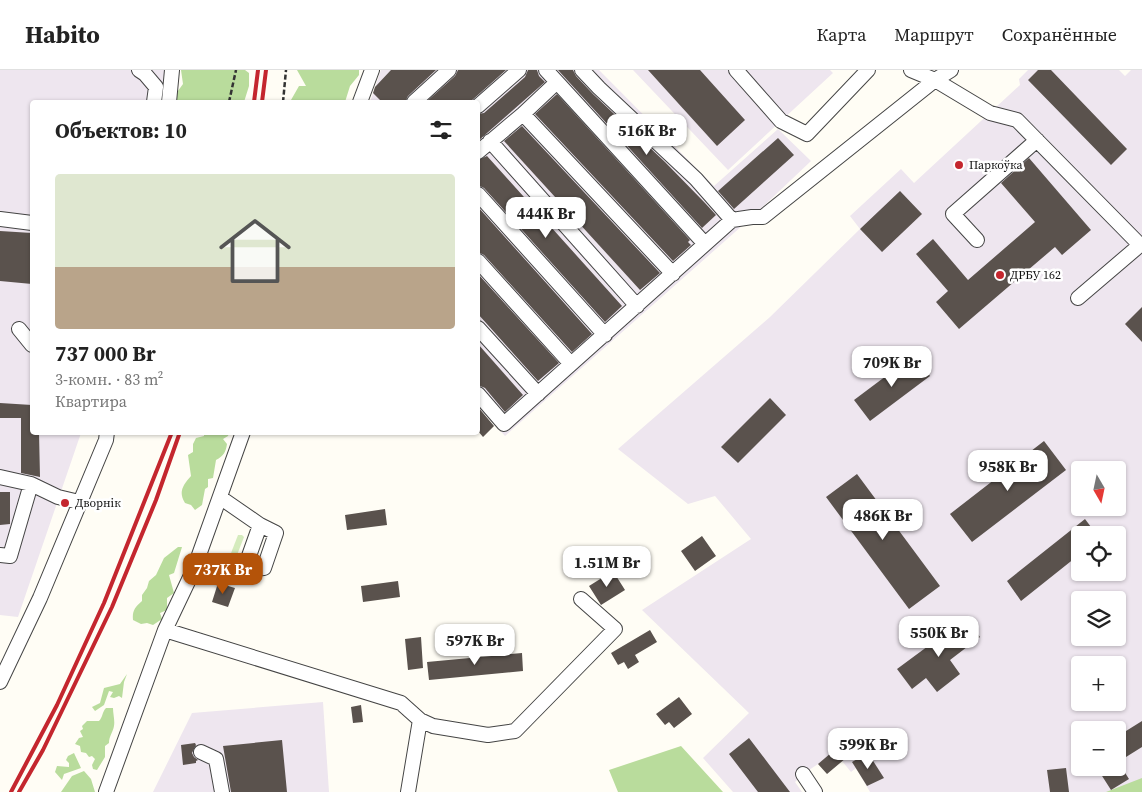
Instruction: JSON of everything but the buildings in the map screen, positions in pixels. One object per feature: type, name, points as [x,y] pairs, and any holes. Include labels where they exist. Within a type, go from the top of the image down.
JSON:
[{"type":"street","points":[[139,70],[146,74],[156,87],[154,100]]},
{"type":"street","points":[[169,100],[172,70]]},
{"type":"street","points":[[361,100],[372,70]]},
{"type":"street","points":[[416,100],[449,70]]},
{"type":"street","points":[[480,104],[519,70]]},
{"type":"street","points":[[546,70],[705,244]]},
{"type":"street","points":[[582,70],[696,179],[732,220]]},
{"type":"street","points":[[736,70],[781,121],[807,134],[868,70]]},
{"type":"street","points":[[911,70],[936,80],[990,113],[1017,120],[1140,245],[1078,298]]},
{"type":"street","points":[[480,396],[504,424],[732,220],[763,217],[951,70]]},
{"type":"street","points":[[480,150],[557,82]]},
{"type":"street","points":[[523,114],[673,274]]},
{"type":"street","points":[[490,140],[638,306]]},
{"type":"street","points":[[977,240],[953,214],[1037,140]]},
{"type":"street","points":[[480,196],[605,335]]},
{"type":"street","points":[[0,219],[30,223]]},
{"type":"street","points":[[480,262],[571,364]]},
{"type":"street","points":[[19,329],[30,343]]},
{"type":"street","points":[[480,330],[538,394]]},
{"type":"street","points":[[0,682],[40,598],[107,435]]},
{"type":"street","points":[[106,792],[166,630],[194,570],[242,435]]},
{"type":"street","points":[[0,477],[31,484],[58,497],[79,502]]},
{"type":"street","points":[[0,555],[10,556],[31,484]]},
{"type":"street","points":[[194,570],[244,570],[260,525],[221,498]]},
{"type":"street","points":[[166,630],[401,703],[420,720],[433,726],[488,735],[515,732],[615,629],[581,599]]},
{"type":"street","points":[[408,792],[420,720]]},
{"type":"street","points":[[201,752],[216,759],[222,792]]},
{"type":"street","points":[[803,774],[816,792]]},
{"type":"path","points":[[229,100],[236,70]]},
{"type":"path","points":[[283,100],[286,70]]},
{"type":"shaded area","points":[[0,70],[165,70],[159,100],[30,100],[30,435],[80,435],[18,617],[0,615]]},
{"type":"shaded area","points":[[381,70],[599,70],[714,186],[778,129],[811,161],[752,217],[505,436],[480,409],[480,100],[371,100]]},
{"type":"shaded area","points":[[633,70],[830,70],[833,73],[728,170]]},
{"type":"shaded area","points":[[1028,70],[1119,70],[1125,76],[1131,70],[1142,70],[1142,792],[870,792],[856,768],[851,772],[842,761],[818,764],[803,774],[795,782],[802,792],[733,792],[703,758],[749,713],[642,610],[751,539],[715,496],[688,504],[618,449],[770,317],[860,229],[850,216],[901,169],[914,183],[1020,85],[1019,79]]},
{"type":"shaded area","points":[[323,702],[329,792],[153,792],[192,713]]},
{"type":"green space","points":[[181,70],[245,70],[249,73],[249,86],[245,100],[175,100],[175,95],[183,84]]},
{"type":"green space","points":[[297,70],[359,70],[359,75],[350,86],[346,100],[291,100],[299,86],[306,86]]},
{"type":"green space","points":[[228,435],[223,439],[227,444],[226,449],[223,455],[216,460],[213,478],[208,479],[208,487],[205,489],[202,505],[195,510],[191,505],[185,503],[182,492],[191,476],[188,455],[193,452],[193,444],[196,438]]},
{"type":"green space","points":[[238,535],[244,537],[232,568],[226,566]]},
{"type":"green space","points":[[178,547],[182,547],[174,573],[169,575],[174,593],[167,598],[167,610],[160,613],[162,619],[153,625],[141,624],[133,620],[136,607],[142,601],[142,595],[149,581],[156,575],[164,558]]},
{"type":"green space","points":[[127,674],[122,698],[119,696],[110,697],[113,692],[109,691],[104,705],[95,711],[92,707],[100,703],[104,688],[120,684]]},
{"type":"green space","points":[[106,708],[113,708],[114,726],[109,743],[105,746],[105,757],[97,770],[93,769],[92,765],[95,759],[81,752],[80,746],[75,744],[79,738],[83,737],[80,731],[83,729],[82,726],[87,721],[99,721]]},
{"type":"green space","points":[[681,746],[723,792],[618,792],[609,770]]},
{"type":"green space","points":[[74,753],[81,768],[64,774],[62,780],[55,772],[57,766],[69,767],[69,763],[66,760],[68,756]]},
{"type":"green space","points":[[84,771],[91,779],[95,792],[61,792],[72,776]]},
{"type":"green space","points":[[1142,778],[1142,792],[1106,792]]},
{"type":"railway","points":[[254,100],[258,70]]},
{"type":"railway","points":[[262,100],[266,70]]},
{"type":"railway","points":[[11,792],[57,705],[104,603],[171,435]]},
{"type":"railway","points":[[19,792],[43,750],[112,607],[156,500],[179,435]]},
{"type":"place","name":"Паркоўка","points":[[959,165]]},
{"type":"place","name":"ДРБУ 162","points":[[1000,275]]},
{"type":"place","name":"Дворнік","points":[[65,503]]}]
